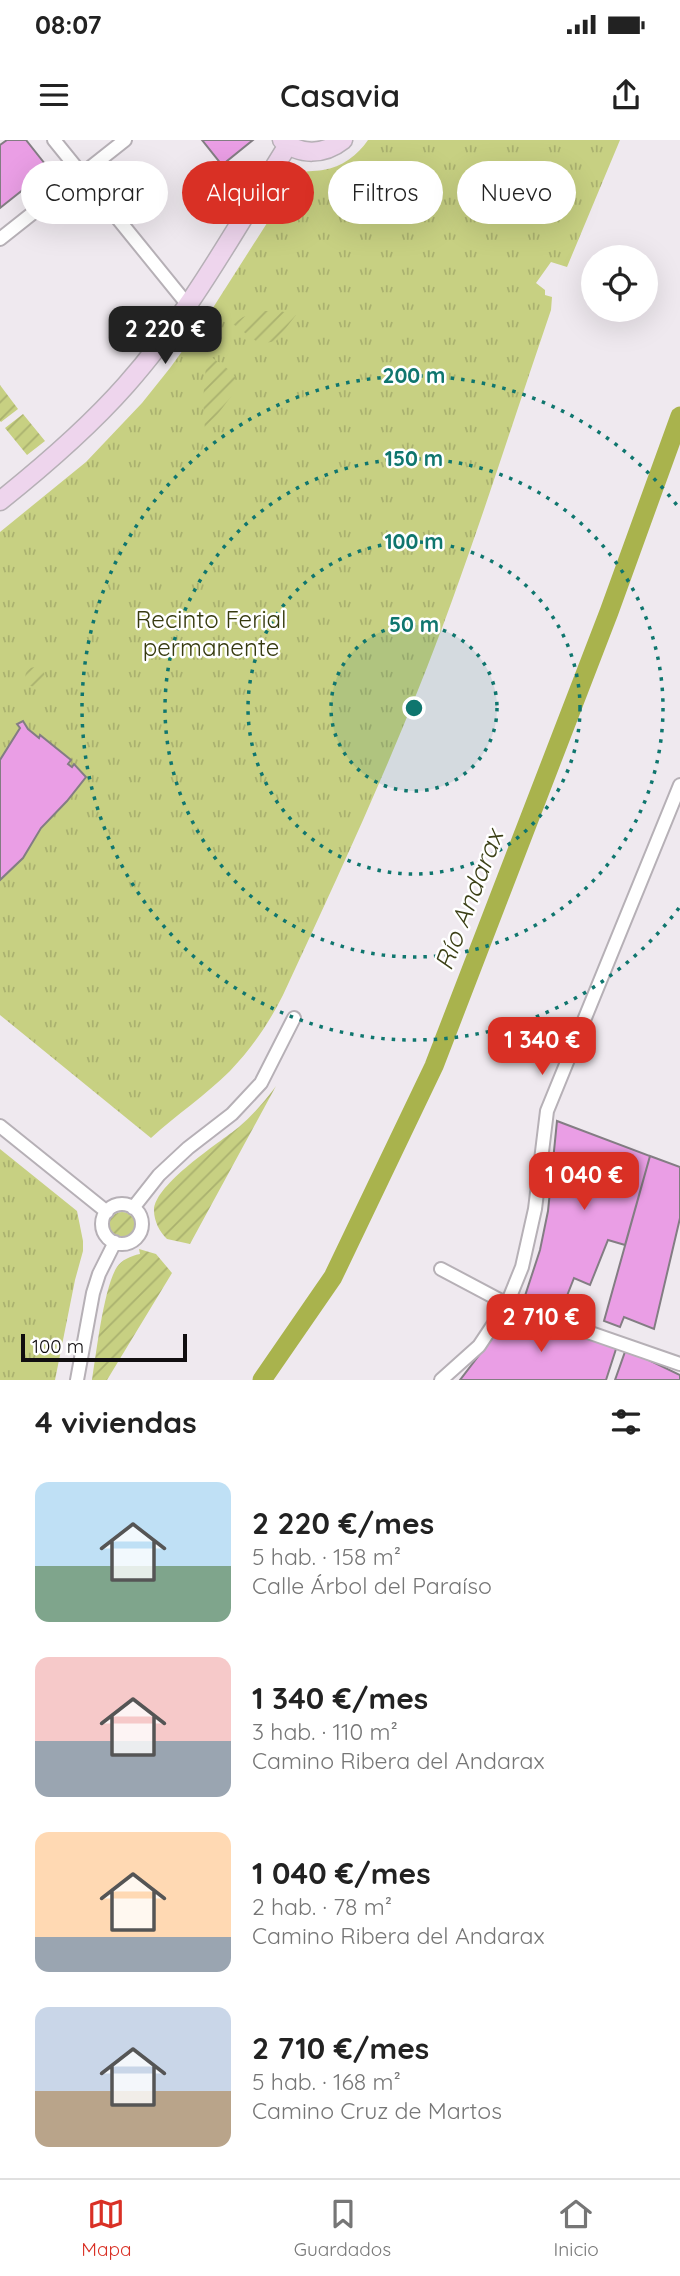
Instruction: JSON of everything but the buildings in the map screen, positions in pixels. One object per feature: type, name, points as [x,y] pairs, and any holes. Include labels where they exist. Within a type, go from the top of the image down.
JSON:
[{"type":"street","points":[[54,140],[71,161]]},
{"type":"street","points":[[98,161],[125,140]]},
{"type":"street","points":[[0,501],[63,449],[119,392],[187,304],[285,142],[301,151],[315,152],[329,149],[343,140]]},
{"type":"street","points":[[0,239],[21,222]]},
{"type":"street","points":[[122,224],[187,304]]},
{"type":"street","points":[[440,1380],[479,1346],[508,1304],[522,1267],[536,1209],[547,1111],[680,785]]},
{"type":"street","points":[[133,1208],[159,1175],[188,1147],[232,1114],[261,1083],[294,1018]]},
{"type":"street","points":[[0,1126],[107,1212]]},
{"type":"street","points":[[118,1205],[133,1208],[142,1221],[140,1233],[130,1243],[115,1242],[108,1238],[103,1228],[103,1219],[107,1212],[118,1205]]},
{"type":"street","points":[[78,1380],[93,1293],[115,1242]]},
{"type":"street","points":[[441,1269],[508,1304],[680,1364]]},
{"type":"green space","name":"Recinto Ferial permanente","points":[[368,140],[620,140],[567,267],[551,262],[536,283],[545,290],[545,295],[552,297],[551,310],[470,552],[400,733],[283,995],[260,1035],[230,1071],[151,1138],[0,1015],[0,532],[86,462],[142,403],[209,314],[266,224],[314,224],[314,171],[328,169],[328,224],[443,224],[443,161],[346,161]]},
{"type":"green space","points":[[264,311],[296,315],[276,341],[260,344],[233,324],[243,317]]},
{"type":"green space","points":[[207,354],[232,372],[236,390],[205,431],[203,400]]},
{"type":"green space","points":[[0,385],[18,409],[1,422],[0,421]]},
{"type":"green space","points":[[23,414],[45,441],[27,455],[5,428]]},
{"type":"green space","points":[[35,667],[42,670],[45,677],[42,684],[35,687],[28,684],[25,677],[28,670]]},
{"type":"green space","points":[[276,1086],[190,1244],[167,1239],[158,1226],[154,1210],[165,1188],[189,1165],[244,1122]]},
{"type":"green space","points":[[0,1149],[77,1211],[83,1251],[55,1380],[0,1380]]},
{"type":"green space","points":[[122,1212],[131,1216],[135,1225],[131,1234],[122,1238],[113,1234],[109,1225],[113,1216]]},
{"type":"green space","points":[[139,1249],[156,1254],[172,1273],[107,1380],[92,1380],[101,1321],[112,1276],[121,1262],[140,1254]]},
{"type":"waterway","name":"Río Andarax","points":[[262,1380],[333,1277],[434,1066],[609,612],[680,416]]}]
